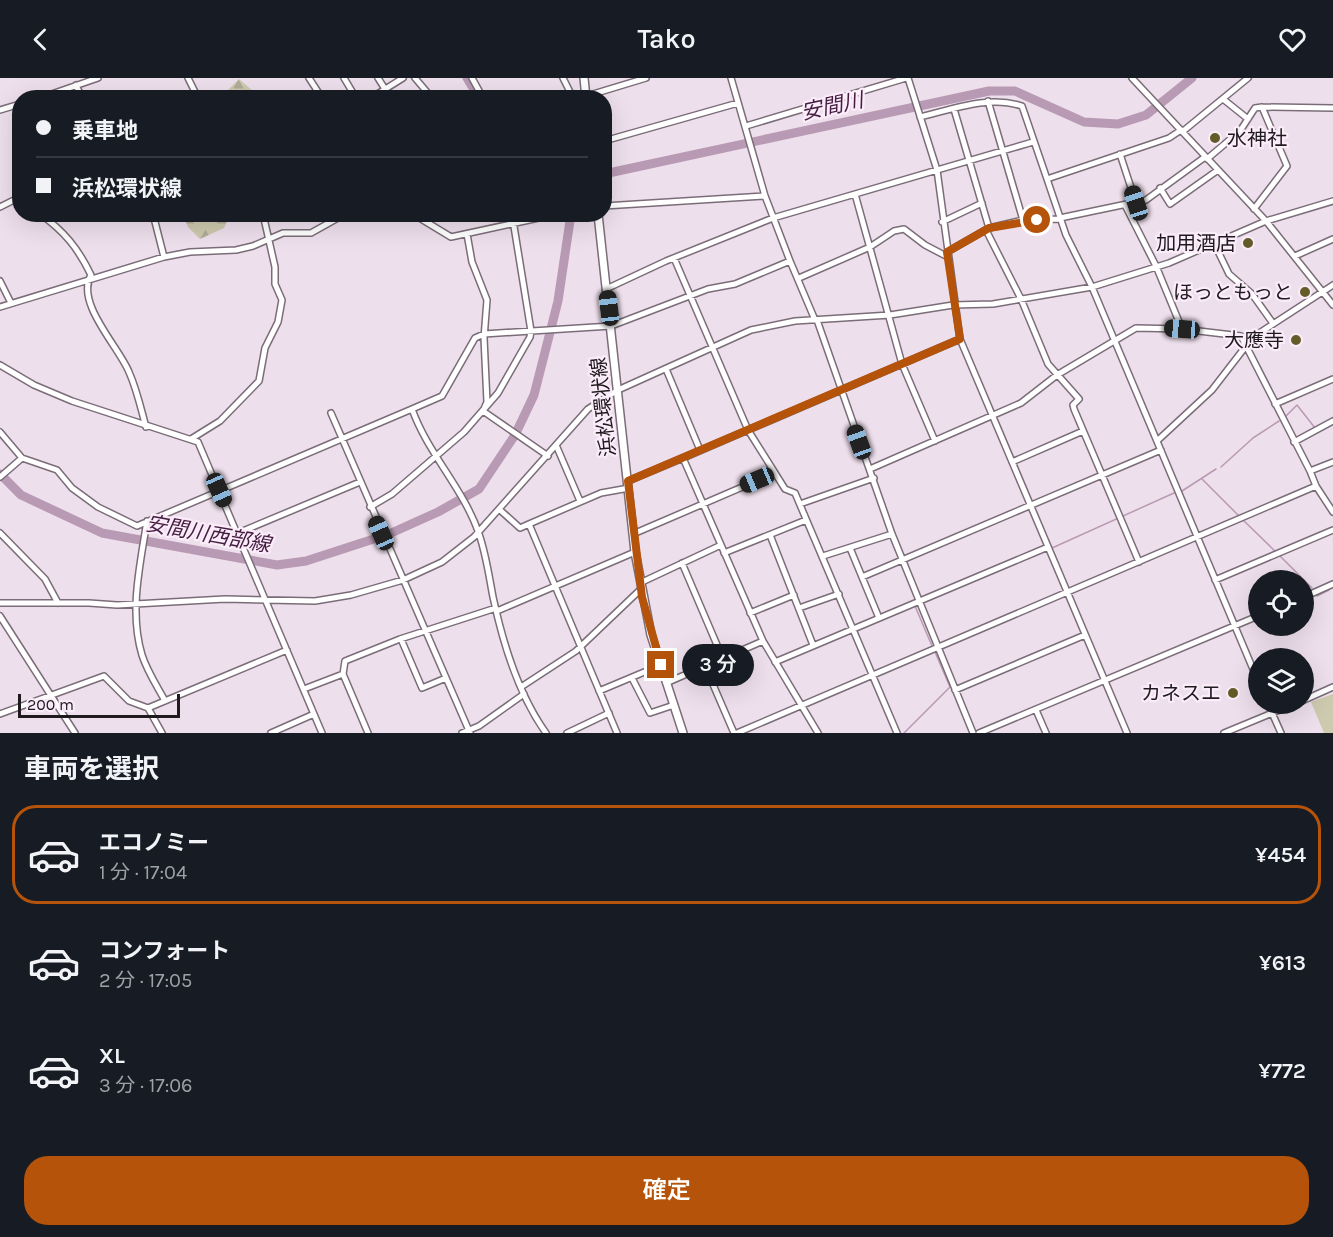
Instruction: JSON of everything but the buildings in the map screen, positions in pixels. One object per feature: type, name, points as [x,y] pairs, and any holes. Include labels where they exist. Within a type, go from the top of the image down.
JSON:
[{"type":"main road","name":"浜松環状線","points":[[599,222],[635,552],[661,665],[682,731]]},
{"type":"street","points":[[64,90],[98,78]]},
{"type":"street","points":[[378,78],[385,89],[403,78]]},
{"type":"street","points":[[607,90],[646,78]]},
{"type":"street","points":[[731,78],[773,218],[816,320],[892,534],[973,733]]},
{"type":"street","points":[[746,126],[907,78],[937,170],[953,305],[960,339],[1127,733]]},
{"type":"street","points":[[1047,179],[1169,138],[1182,131],[1248,78]]},
{"type":"street","points":[[1136,79],[1162,111],[1266,221],[1325,292],[1333,305]]},
{"type":"street","points":[[76,86],[78,90]]},
{"type":"street","points":[[1223,99],[1248,119]]},
{"type":"street","points":[[920,117],[988,101],[1007,101],[1022,106],[1060,219],[1092,287],[1248,657]]},
{"type":"street","points":[[988,101],[1023,220]]},
{"type":"street","points":[[612,139],[738,103]]},
{"type":"street","points":[[1254,209],[1287,166],[1262,107]]},
{"type":"street","points":[[947,254],[988,229],[1023,220],[1060,219],[1146,200],[1240,131],[1255,108],[1333,108]]},
{"type":"street","points":[[954,109],[988,229],[1048,364],[1079,399],[1073,405],[1139,561]]},
{"type":"street","points":[[606,289],[674,258],[773,218],[1033,142]]},
{"type":"street","points":[[1120,154],[1136,203]]},
{"type":"street","points":[[1160,188],[1170,204],[1218,170]]},
{"type":"street","points":[[855,194],[902,364],[934,441]]},
{"type":"street","points":[[612,206],[765,196]]},
{"type":"street","points":[[0,603],[117,605],[333,599],[403,580],[442,562],[479,533],[588,409],[618,390],[751,330],[816,320],[890,315],[953,305],[993,304],[1092,287],[1156,266],[1266,221],[1333,201]]},
{"type":"street","points":[[942,222],[982,203]]},
{"type":"street","points":[[1125,205],[1156,266],[1182,329]]},
{"type":"street","points":[[50,222],[68,237],[78,250],[91,275],[88,281],[95,316],[129,371],[146,427]]},
{"type":"street","points":[[155,222],[164,257]]},
{"type":"street","points":[[189,440],[220,421],[259,381],[265,348],[278,322],[282,300],[275,284],[274,267],[265,222]]},
{"type":"street","points":[[0,307],[164,257],[190,252],[236,250],[284,233],[311,233],[331,222]]},
{"type":"street","points":[[426,222],[448,236],[526,222]]},
{"type":"street","points":[[370,507],[392,494],[436,458],[483,411],[498,393],[531,331],[513,222]]},
{"type":"street","points":[[799,278],[870,247],[894,231],[904,229],[925,245],[947,254]]},
{"type":"street","points":[[467,234],[472,262],[487,300],[484,334],[487,402],[483,411]]},
{"type":"street","points":[[1295,256],[1333,239]]},
{"type":"street","points":[[1214,243],[1229,274],[1252,294],[1272,322]]},
{"type":"street","points":[[674,258],[748,430],[785,489],[795,493],[897,733]]},
{"type":"street","points":[[0,432],[22,458],[57,470],[72,488],[98,507],[137,526],[442,396],[475,338],[484,334],[611,326],[689,295],[735,284],[790,261]]},
{"type":"street","points":[[0,281],[11,303]]},
{"type":"street","points":[[1156,441],[1212,390],[1245,345],[1272,322],[1325,292],[1333,285]]},
{"type":"street","points":[[870,469],[1021,403],[1057,375],[1140,327],[1182,329],[1241,336],[1316,486],[1333,512]]},
{"type":"street","points":[[500,510],[520,528],[580,501],[628,485],[700,450],[960,339]]},
{"type":"street","points":[[0,365],[50,392],[146,427],[198,442],[322,733]]},
{"type":"street","points":[[666,369],[700,450]]},
{"type":"street","points":[[1275,404],[1333,380]]},
{"type":"street","points":[[412,409],[423,436],[461,497],[479,533],[497,610],[521,687],[546,733]]},
{"type":"street","points":[[483,411],[548,456]]},
{"type":"street","points":[[331,413],[381,533],[426,631],[467,732],[524,694]]},
{"type":"street","points":[[1294,442],[1333,421]]},
{"type":"street","points":[[1012,462],[1083,431]]},
{"type":"street","points":[[556,445],[580,501]]},
{"type":"street","points":[[862,577],[1161,450]]},
{"type":"street","points":[[1,476],[22,458]]},
{"type":"street","points":[[683,458],[763,641],[818,733]]},
{"type":"street","points":[[1310,471],[1333,462]]},
{"type":"street","points":[[633,534],[775,473]]},
{"type":"street","points":[[800,504],[874,478]]},
{"type":"street","points":[[238,533],[360,482]]},
{"type":"street","points":[[705,666],[736,733],[1316,486]]},
{"type":"street","points":[[724,553],[807,520]]},
{"type":"street","points":[[147,521],[136,603],[141,652],[165,702]]},
{"type":"street","points":[[529,524],[617,733]]},
{"type":"street","points":[[1215,580],[1333,530]]},
{"type":"street","points":[[0,533],[45,579],[58,603]]},
{"type":"street","points":[[823,556],[892,534]]},
{"type":"street","points":[[770,536],[813,645]]},
{"type":"street","points":[[521,687],[580,647],[641,586],[721,545]]},
{"type":"street","points":[[774,662],[1048,547]]},
{"type":"street","points":[[850,548],[879,618]]},
{"type":"street","points":[[368,733],[343,674],[345,661],[401,639],[497,610],[635,552]]},
{"type":"street","points":[[682,563],[723,658]]},
{"type":"street","points":[[1314,593],[1333,584]]},
{"type":"street","points":[[799,608],[838,594]]},
{"type":"street","points":[[750,613],[794,595]]},
{"type":"street","points":[[0,616],[75,733]]},
{"type":"street","points":[[979,733],[1248,620]]},
{"type":"street","points":[[955,690],[1085,635]]},
{"type":"street","points":[[401,639],[422,688],[446,678]]},
{"type":"street","points":[[666,683],[763,641]]},
{"type":"street","points":[[0,714],[104,676],[129,701],[148,708],[287,650]]},
{"type":"street","points":[[599,691],[661,665]]},
{"type":"street","points":[[304,689],[343,674]]},
{"type":"street","points":[[632,678],[650,713],[674,705]]},
{"type":"street","points":[[1314,696],[1333,687]]},
{"type":"street","points":[[148,708],[162,733]]},
{"type":"street","points":[[1036,710],[1046,733]]},
{"type":"street","points":[[567,733],[609,713]]},
{"type":"street","points":[[271,733],[314,714]]},
{"type":"street","points":[[1224,733],[1267,714]]},
{"type":"street","points":[[1273,714],[1281,733]]},
{"type":"street","points":[[674,733],[682,731]]},
{"type":"green space","points":[[239,79],[252,90],[228,90]]},
{"type":"green space","points":[[186,222],[227,222],[224,228],[200,239]]},
{"type":"green space","points":[[1333,694],[1333,733],[1324,733],[1314,709],[1314,701]]},
{"type":"waterway","name":"安間川","points":[[467,78],[474,90]]},
{"type":"waterway","name":"安間川","points":[[612,172],[989,91],[1015,91],[1084,122],[1118,124],[1146,115],[1192,78]]},
{"type":"waterway","name":"安間川西部線","points":[[0,474],[21,495],[102,533],[277,565],[306,561],[389,534],[438,512],[479,489],[515,435],[534,395],[558,301],[570,222]]},
{"type":"waterway","points":[[1285,417],[1297,405],[1315,428]]},
{"type":"waterway","points":[[1221,467],[1253,438],[1279,421]]},
{"type":"waterway","points":[[1182,491],[1216,469]]},
{"type":"waterway","points":[[1202,479],[1239,516]]},
{"type":"waterway","points":[[1052,548],[1174,493]]},
{"type":"waterway","points":[[1243,520],[1276,552]]},
{"type":"waterway","points":[[924,602],[1047,550]]},
{"type":"waterway","points":[[1279,555],[1294,570]]},
{"type":"waterway","points":[[1317,596],[1329,590]]},
{"type":"waterway","points":[[915,606],[932,646]]},
{"type":"waterway","points":[[904,733],[950,687],[935,652]]},
{"type":"place","name":"水神社","points":[[1215,138]]},
{"type":"place","name":"加用酒店","points":[[1248,243]]},
{"type":"place","name":"ほっともっと","points":[[1305,292]]},
{"type":"place","name":"大應寺","points":[[1296,340]]},
{"type":"place","name":"カネスエ","points":[[1233,693]]},
{"type":"route","points":[[661,665],[642,597],[628,481],[960,339],[953,305],[947,252],[989,228],[1023,220],[1037,220]]}]
